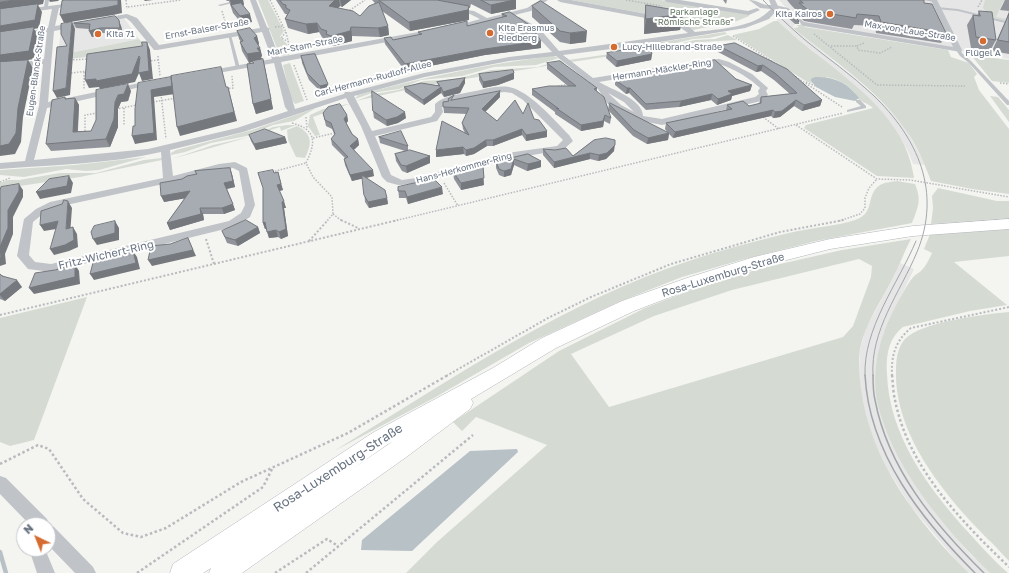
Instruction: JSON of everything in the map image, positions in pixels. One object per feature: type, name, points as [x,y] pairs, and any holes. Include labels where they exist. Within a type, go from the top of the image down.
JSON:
[{"type":"main road","name":"Rosa-Luxemburg-Straße","points":[[182,573],[381,438],[500,373],[549,343],[628,306],[693,282],[760,261],[830,244],[913,231],[1009,224]]},
{"type":"main road","name":"Rosa-Luxemburg-Straße","points":[[221,573],[403,447],[454,410],[500,373]]},
{"type":"street","points":[[253,0],[266,29],[277,61],[287,104],[293,112]]},
{"type":"street","name":"Mart-Stam-Straße","points":[[199,74],[234,70],[450,28],[529,10],[545,0]]},
{"type":"street","points":[[560,0],[674,21],[681,24],[694,35]]},
{"type":"street","points":[[667,0],[748,13],[757,10]]},
{"type":"street","points":[[752,0],[759,16],[755,22]]},
{"type":"street","points":[[752,0],[764,8],[773,3]]},
{"type":"street","name":"Carl-Hermann-Rudloff-Allee","points":[[0,166],[131,154],[166,145],[240,130],[348,94],[454,68],[508,59],[694,35],[721,28],[755,22],[770,16],[776,8],[773,3]]},
{"type":"street","name":"Max-von-Laue-Straße","points":[[935,3],[958,50]]},
{"type":"street","points":[[0,14],[46,4],[56,6],[70,4]]},
{"type":"street","name":"Eugen-Blanck-Straße","points":[[29,163],[44,96],[51,30],[56,6]]},
{"type":"street","points":[[443,7],[472,12],[486,20]]},
{"type":"street","points":[[511,14],[536,30],[557,53]]},
{"type":"street","name":"Ernst-Balser-Straße","points":[[0,38],[120,17],[131,17],[157,48],[266,29]]},
{"type":"street","name":"Max-von-Laue-Straße","points":[[804,24],[958,50]]},
{"type":"street","name":"Hermann-Mäckler-Ring","points":[[557,53],[591,81],[602,88],[603,93],[614,104],[631,115],[653,122],[662,122],[745,103],[758,99],[764,95],[762,91],[764,88],[758,81],[747,73],[721,62],[699,62],[591,81]]},
{"type":"street","points":[[0,68],[47,61]]},
{"type":"street","points":[[732,67],[731,70],[739,80]]},
{"type":"street","points":[[42,107],[160,81]]},
{"type":"street","points":[[748,86],[762,91]]},
{"type":"street","name":"Hans-Herkommer-Ring","points":[[348,94],[370,134],[387,177],[393,182],[403,183],[439,175],[507,156],[560,148],[568,141],[566,136],[519,93],[506,90],[495,90],[452,98],[442,102],[438,106],[437,115],[434,119],[370,134]]},
{"type":"street","points":[[166,145],[168,180]]},
{"type":"street","name":"Fritz-Wichert-Ring","points":[[235,165],[244,170],[246,178],[250,205],[246,215],[233,224],[51,268],[32,266],[23,256],[28,221],[40,211],[54,204],[168,180],[219,167],[235,165]]},
{"type":"street","points":[[0,483],[33,517]]},
{"type":"street","points":[[21,504],[25,517]]},
{"type":"street","points":[[56,541],[87,573]]},
{"type":"street","points":[[40,557],[46,573]]},
{"type":"lane","points":[[220,5],[243,0]]},
{"type":"lane","points":[[926,0],[1009,23]]},
{"type":"lane","points":[[773,3],[787,9],[804,24]]},
{"type":"lane","points":[[229,35],[234,70]]},
{"type":"lane","points":[[958,50],[961,55],[970,62],[1009,104]]},
{"type":"lane","points":[[849,111],[864,107],[858,101]]},
{"type":"path","points":[[127,7],[181,0]]},
{"type":"path","points":[[346,12],[365,0]]},
{"type":"path","points":[[220,5],[229,35]]},
{"type":"path","points":[[698,12],[780,66]]},
{"type":"path","points":[[804,24],[810,31],[877,84],[966,86]]},
{"type":"path","points":[[286,32],[282,35],[282,38],[289,42]]},
{"type":"path","points":[[830,46],[857,46],[867,41]]},
{"type":"path","points":[[857,46],[858,50],[880,53],[893,46]]},
{"type":"path","points":[[157,48],[166,145]]},
{"type":"path","points":[[755,56],[761,54]]},
{"type":"path","points":[[47,61],[89,59]]},
{"type":"path","points":[[144,62],[158,60]]},
{"type":"path","points":[[220,90],[233,88],[234,70]]},
{"type":"path","points":[[45,76],[92,71]]},
{"type":"path","points":[[84,72],[84,97]]},
{"type":"path","points":[[793,75],[849,111]]},
{"type":"path","points":[[799,79],[815,86]]},
{"type":"path","points":[[555,87],[591,81]]},
{"type":"path","points":[[22,100],[44,96]]},
{"type":"path","points":[[147,104],[177,98]]},
{"type":"path","points":[[745,103],[779,129]]},
{"type":"path","points":[[116,109],[139,105]]},
{"type":"path","points":[[21,113],[42,107]]},
{"type":"path","points":[[124,108],[124,126]]},
{"type":"path","points":[[0,315],[359,228],[458,206],[796,125],[849,111]]},
{"type":"path","points":[[79,133],[86,131],[85,115],[101,112]]},
{"type":"path","points":[[306,116],[307,128],[313,138],[313,150],[306,163],[308,171],[313,180],[332,197],[333,214],[322,228],[308,241]]},
{"type":"path","points":[[291,123],[307,128]]},
{"type":"path","points":[[796,125],[877,179],[910,180],[1009,197]]},
{"type":"path","points":[[313,138],[336,133]]},
{"type":"path","points":[[246,178],[306,163]]},
{"type":"path","points":[[439,175],[458,206]]},
{"type":"path","points":[[0,182],[10,178]]},
{"type":"path","points":[[333,214],[345,223],[359,228]]},
{"type":"path","points":[[204,232],[214,264]]},
{"type":"path","points":[[1009,307],[911,328],[898,339],[894,348],[892,357],[891,383],[900,421],[911,446],[921,463],[954,511],[1009,567]]},
{"type":"path","points":[[306,573],[473,435]]},
{"type":"path","points":[[0,464],[38,445],[49,449],[83,499],[123,533],[141,536],[166,528],[241,482],[274,466],[263,487],[137,573]]},
{"type":"path","points":[[0,460],[6,461]]},
{"type":"path","points":[[275,573],[327,539],[338,546]]},
{"type":"shaded area","points":[[779,0],[1009,0],[1009,59],[803,26]]},
{"type":"shaded area","points":[[778,12],[783,19],[785,18],[781,15],[787,14],[798,24],[795,24],[793,28],[882,102],[906,129],[925,165],[913,164],[909,153],[884,114],[860,90],[786,29],[773,16]]},
{"type":"shaded area","name":"Kita 71","points":[[124,18],[139,39],[65,54],[58,54],[61,29]]},
{"type":"shaded area","points":[[815,77],[829,78],[841,82],[851,89],[859,98],[855,101],[835,97],[816,87],[811,81],[811,79]]},
{"type":"shaded area","points":[[900,263],[914,269],[883,334],[877,400],[884,425],[911,478],[936,514],[970,554],[990,573],[969,573],[911,507],[887,468],[871,435],[863,408],[859,373],[860,350],[866,328],[893,279]]},
{"type":"shaded area","points":[[517,449],[518,452],[412,551],[361,550],[362,540],[470,451]]},
{"type":"green space","points":[[258,0],[268,0],[284,31],[280,37],[287,44],[289,55],[280,56]]},
{"type":"green space","name":"Parkanlage \"Römische Straße\"","points":[[571,0],[661,0],[749,14],[749,16],[737,21],[693,30],[684,23],[664,17]]},
{"type":"green space","points":[[985,0],[1009,0],[1009,3],[1003,2],[996,17],[1007,19],[1006,21],[995,18],[983,8]]},
{"type":"green space","points":[[774,21],[778,21],[839,72],[879,109],[896,129],[908,152],[914,178],[877,176],[804,128],[806,125],[873,108],[858,99],[855,92],[840,81],[827,77],[821,77],[811,81],[813,84],[804,80],[733,35],[759,29]]},
{"type":"green space","points":[[796,25],[948,50],[951,57],[969,63],[977,74],[974,77],[979,90],[1009,129],[1009,194],[931,181],[913,141],[881,100],[793,28],[799,27]]},
{"type":"green space","points":[[725,32],[727,34],[672,44],[640,47],[612,52],[610,50]]},
{"type":"green space","points":[[728,35],[737,40],[701,42],[572,62],[568,60],[646,47],[670,46],[695,40],[715,39]]},
{"type":"green space","points":[[139,39],[147,48],[106,55],[59,60],[65,54]]},
{"type":"green space","points":[[971,55],[1009,60],[1009,83],[992,81]]},
{"type":"green space","points":[[553,56],[559,58],[536,65],[494,67],[462,76],[421,80],[399,89],[372,93],[355,99],[358,95],[430,77],[479,67]]},
{"type":"green space","points":[[560,60],[565,63],[428,85],[356,101],[374,94],[398,90],[424,81],[456,79],[491,70],[538,67]]},
{"type":"green space","points":[[290,63],[304,101],[295,104],[291,99],[283,65]]},
{"type":"green space","points":[[990,96],[998,97],[1009,110],[1009,122]]},
{"type":"green space","points":[[349,104],[313,117],[320,135],[315,136],[308,126],[310,115],[323,109]]},
{"type":"green space","points":[[316,108],[294,121],[273,125],[247,136],[211,143],[171,155],[171,153],[176,150],[252,130]]},
{"type":"green space","points":[[296,125],[281,131],[280,127],[249,137],[273,127]]},
{"type":"green space","points":[[297,126],[306,132],[310,140],[305,158],[296,157],[288,140],[287,130]]},
{"type":"green space","points":[[249,137],[172,159],[213,145]]},
{"type":"green space","points":[[146,157],[99,170],[86,171],[66,169],[24,177],[0,175],[0,170],[75,165]]},
{"type":"green space","points":[[162,158],[162,160],[80,177],[0,189],[0,183],[8,180],[19,180],[60,173],[96,173],[144,160]]},
{"type":"green space","points":[[897,181],[915,184],[919,200],[912,223],[816,241],[741,260],[682,277],[621,301],[529,343],[434,398],[334,451],[455,376],[579,307],[666,269],[699,258],[781,235],[855,220],[862,217],[866,213],[873,192],[877,188],[884,183]]},
{"type":"green space","points":[[938,188],[997,201],[1009,201],[1009,218],[931,224],[933,208],[932,196]]},
{"type":"green space","points":[[1009,227],[1009,256],[954,262],[1007,305],[970,311],[903,327],[891,342],[887,361],[889,396],[903,439],[925,479],[953,515],[1008,573],[990,573],[955,537],[938,516],[907,472],[894,449],[884,425],[877,401],[875,376],[879,351],[888,322],[906,288],[914,276],[924,267],[932,253],[924,249],[930,234]]},
{"type":"green space","points":[[911,239],[895,275],[865,331],[859,359],[861,388],[866,414],[874,440],[899,489],[932,534],[969,573],[406,573],[437,542],[547,445],[476,417],[462,431],[453,422],[559,351],[645,308],[709,283],[767,267],[842,250]],"holes":[[[859,259],[872,266],[871,277],[853,326],[843,337],[609,407],[571,354],[654,316],[732,290]]]},
{"type":"green space","points":[[87,297],[34,440],[10,446],[0,442],[0,318]]},
{"type":"green space","points":[[1009,312],[1009,561],[958,507],[927,465],[914,443],[904,419],[898,395],[896,371],[900,346],[905,339],[913,333],[954,320]]},
{"type":"building","points":[[0,0],[16,0],[0,2]]},
{"type":"building","points":[[118,0],[118,5],[60,15],[62,1]]},
{"type":"building","points":[[280,0],[335,0],[329,6],[353,11],[360,16],[369,6],[379,2],[388,26],[378,28],[351,27],[350,31],[331,36],[326,34],[327,31],[321,29],[317,23],[306,24],[285,19],[290,10],[286,8],[286,5]]},
{"type":"building","points":[[379,0],[437,0],[469,6],[468,10],[409,22]]},
{"type":"building","points":[[481,0],[514,0],[491,5]]},
{"type":"building","points":[[800,0],[924,0],[924,3],[932,4],[946,33],[881,22],[879,16],[857,14],[856,18],[808,10],[799,3],[803,3]]},
{"type":"building","points":[[541,1],[587,31],[570,33],[560,31],[532,6]]},
{"type":"building","points":[[241,3],[250,14],[240,16],[231,5]]},
{"type":"building","points":[[38,4],[35,20],[0,26],[0,9]]},
{"type":"building","points":[[646,5],[675,10],[683,14],[646,19]]},
{"type":"building","points":[[785,11],[789,11],[799,21],[796,21]]},
{"type":"building","points":[[979,11],[992,12],[996,40],[976,37],[973,15],[980,16]]},
{"type":"building","points":[[510,12],[531,26],[541,41],[485,49],[405,64],[384,38],[391,37],[393,40],[422,34],[418,32],[467,21],[467,26],[507,16],[502,14]]},
{"type":"building","points":[[1009,14],[1009,42],[998,40]]},
{"type":"building","points":[[115,16],[119,20],[120,28],[100,28],[89,31],[90,24],[74,23]]},
{"type":"building","points":[[72,22],[66,88],[53,91],[57,47],[67,46],[61,34],[61,24]]},
{"type":"building","points":[[34,27],[29,51],[0,55],[0,32]]},
{"type":"building","points":[[250,28],[257,36],[254,38],[260,48],[257,48],[260,52],[247,54],[240,42],[243,41],[237,31]]},
{"type":"building","points":[[142,42],[147,42],[149,71],[138,73],[139,56],[132,74],[96,81],[96,79],[85,80],[87,54],[142,46]]},
{"type":"building","points":[[735,43],[787,69],[822,100],[804,105],[796,100],[782,111],[775,112],[773,110],[675,132],[666,123],[732,109],[727,105],[743,101],[749,106],[761,103],[761,97],[797,93],[776,74],[763,65],[758,66],[719,46]]},
{"type":"building","points":[[650,46],[652,54],[617,61],[607,53]]},
{"type":"building","points":[[315,54],[328,84],[320,86],[307,73],[301,56]]},
{"type":"building","points":[[263,59],[271,99],[253,104],[247,64],[254,63],[252,61]]},
{"type":"building","points":[[28,60],[18,108],[16,133],[9,144],[0,146],[0,62]]},
{"type":"building","points":[[715,60],[736,79],[752,85],[728,91],[732,94],[718,99],[712,94],[681,101],[646,104],[630,88],[627,88],[615,80],[645,72],[647,74]]},
{"type":"building","points":[[560,61],[597,88],[594,89],[604,97],[611,118],[605,115],[603,121],[581,125],[532,89],[549,86],[576,86],[547,63]]},
{"type":"building","points":[[221,67],[234,112],[177,127],[171,76]]},
{"type":"building","points":[[513,70],[514,73],[498,79],[483,82],[479,74]]},
{"type":"building","points":[[171,77],[172,86],[151,90],[154,133],[132,136],[133,126],[135,126],[138,83]]},
{"type":"building","points":[[465,78],[459,87],[443,92],[441,87],[423,100],[404,87],[421,83],[440,86],[437,82]]},
{"type":"building","points":[[128,84],[124,94],[118,95],[115,102],[114,119],[106,139],[46,144],[52,100],[65,97],[65,99],[75,98],[73,132],[91,131],[96,120],[96,90]]},
{"type":"building","points":[[372,91],[405,112],[397,117],[386,120],[373,111]]},
{"type":"building","points":[[500,91],[482,109],[497,121],[515,100],[523,114],[528,103],[534,119],[539,120],[547,131],[526,135],[522,129],[493,140],[486,140],[474,148],[466,150],[463,147],[436,150],[442,121],[469,135],[462,123],[469,108],[443,107],[443,102],[449,101],[448,99],[454,95],[451,100]]},
{"type":"building","points":[[610,103],[669,133],[648,138],[634,130],[609,104]]},
{"type":"building","points":[[340,104],[347,115],[344,119],[352,134],[358,139],[350,146],[373,170],[350,175],[344,159],[348,157],[331,139],[335,134],[331,123],[325,120],[323,113],[328,107]]},
{"type":"building","points":[[265,129],[285,137],[254,144],[249,135]]},
{"type":"building","points":[[401,131],[408,146],[379,137]]},
{"type":"building","points":[[606,138],[615,140],[615,145],[607,153],[599,155],[590,153],[554,162],[543,149],[555,150],[566,148],[573,156],[594,140]]},
{"type":"building","points":[[410,150],[430,156],[406,166],[401,165],[395,154]]},
{"type":"building","points":[[528,154],[541,161],[528,164],[514,159],[511,169],[504,171],[499,169],[496,162]]},
{"type":"building","points":[[483,166],[484,178],[461,183],[453,172]]},
{"type":"building","points":[[230,168],[233,181],[224,183],[233,204],[222,208],[200,208],[201,214],[167,223],[190,191],[161,196],[160,183],[182,179],[187,176],[197,174],[195,171]]},
{"type":"building","points":[[273,170],[274,173],[278,172],[281,184],[277,185],[284,201],[282,202],[286,229],[279,232],[276,230],[267,232],[265,222],[263,223],[263,188],[258,173]]},
{"type":"building","points":[[362,175],[385,190],[387,198],[368,202],[364,195]]},
{"type":"building","points":[[69,176],[67,186],[36,192],[49,179]]},
{"type":"building","points":[[434,179],[442,187],[407,197],[405,191],[398,191],[398,187]]},
{"type":"building","points":[[19,184],[19,191],[8,210],[8,228],[0,247],[0,190],[1,187]]},
{"type":"building","points":[[64,200],[68,201],[66,229],[73,227],[74,240],[65,245],[50,249],[58,221],[40,225],[41,211],[62,204]]},
{"type":"building","points":[[246,220],[258,227],[235,240],[225,237],[222,231]]},
{"type":"building","points":[[115,221],[115,233],[93,239],[91,232],[94,226]]},
{"type":"building","points":[[188,238],[193,250],[148,260],[151,246],[170,244]]},
{"type":"building","points":[[133,251],[136,263],[90,274],[94,259],[114,257]]},
{"type":"building","points":[[75,264],[75,277],[29,288],[35,273],[55,270]]},
{"type":"building","points":[[0,274],[2,276],[17,280],[0,294]]},
{"type":"waterway","points":[[0,552],[6,573]]},
{"type":"tram line","points":[[763,0],[799,35],[873,95],[902,129],[913,148],[921,167],[926,187],[927,208],[924,230],[917,252],[881,327],[876,343],[873,359],[874,397],[881,425],[902,472],[931,515],[984,573]]},
{"type":"tram line","points":[[865,375],[866,358],[876,324],[916,241]]},
{"type":"tram line","points":[[865,375],[869,404],[876,432],[902,484],[936,531],[975,573]]},
{"type":"place","name":"Kita Kairos","points":[[830,14]]},
{"type":"place","name":"Kita Erasmus Riedberg","points":[[490,33]]},
{"type":"place","name":"Kita 71","points":[[98,34]]},
{"type":"place","name":"Flügel A","points":[[983,41]]},
{"type":"place","name":"Lucy-Hillebrand-Straße","points":[[614,47]]}]
